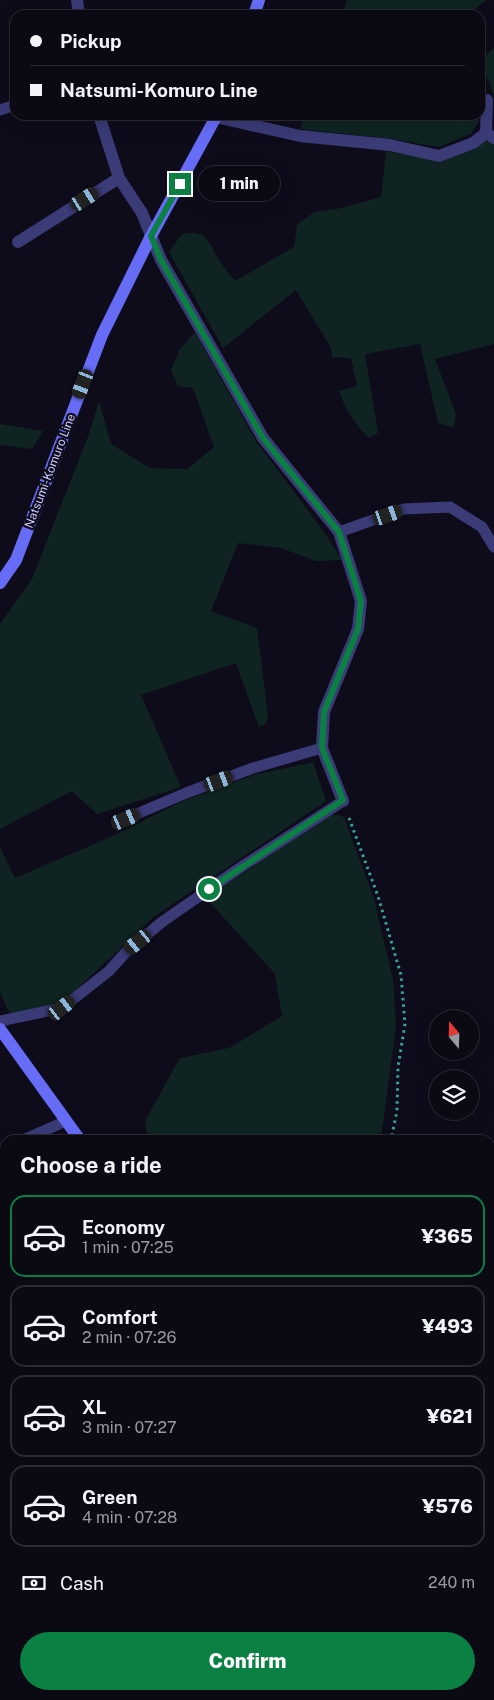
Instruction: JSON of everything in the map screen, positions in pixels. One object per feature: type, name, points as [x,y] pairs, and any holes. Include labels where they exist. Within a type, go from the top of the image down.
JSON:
[{"type":"main road","name":"Natsumi-Komuro Line","points":[[0,583],[16,560],[102,335],[151,236],[215,120]]},
{"type":"main road","points":[[0,1029],[76,1135]]},
{"type":"street","points":[[234,120],[300,136],[390,145],[439,156],[490,135],[487,100]]},
{"type":"street","points":[[101,120],[119,178],[142,214],[161,260],[263,438],[339,532],[361,601],[358,629],[324,712],[322,748],[343,800]]},
{"type":"street","points":[[18,242],[119,178]]},
{"type":"lane","points":[[339,532],[404,509],[450,507],[482,528],[494,547]]},
{"type":"lane","points":[[126,819],[186,793],[253,768],[322,748]]},
{"type":"lane","points":[[0,1021],[62,1008],[109,971],[126,952],[162,922],[343,800]]},
{"type":"lane","points":[[34,1135],[66,1121]]},
{"type":"path","points":[[343,800],[378,896],[401,975],[405,1024],[398,1067],[397,1111],[392,1135]]},
{"type":"green space","points":[[347,0],[486,0],[474,10],[344,10]]},
{"type":"green space","points":[[494,48],[494,100],[493,92],[485,73],[485,56]]},
{"type":"green space","points":[[303,120],[479,120],[472,133],[439,147],[392,139],[300,129]]},
{"type":"green space","points":[[486,141],[494,142],[494,344],[435,359],[456,414],[454,428],[438,423],[420,344],[365,354],[378,433],[369,438],[351,416],[344,405],[339,391],[357,386],[351,358],[332,357],[331,348],[296,290],[223,348],[169,252],[182,234],[201,235],[208,241],[235,281],[294,247],[297,225],[314,212],[342,208],[381,197],[386,151],[440,160]]},
{"type":"green space","points":[[195,332],[256,441],[326,535],[342,560],[316,561],[281,548],[238,543],[211,611],[257,628],[268,716],[266,724],[259,727],[236,663],[141,695],[181,787],[97,814],[72,791],[0,829],[0,624],[32,579],[89,434],[99,401],[111,444],[150,468],[187,469],[214,447],[193,388],[178,386],[171,370],[180,349]]},
{"type":"green space","points":[[0,424],[43,431],[32,449],[0,445]]},
{"type":"green space","points":[[313,762],[326,801],[155,916],[62,1003],[10,1014],[0,993],[0,847],[15,878],[106,839],[183,801],[254,775]]},
{"type":"green space","points":[[331,814],[344,817],[374,899],[393,980],[396,1025],[382,1135],[146,1135],[145,1121],[180,1058],[229,1048],[282,1016],[275,974],[206,898]]},
{"type":"route","points":[[180,184],[151,236],[161,260],[263,438],[339,532],[361,601],[358,629],[324,712],[322,748],[343,800],[209,889]]}]
